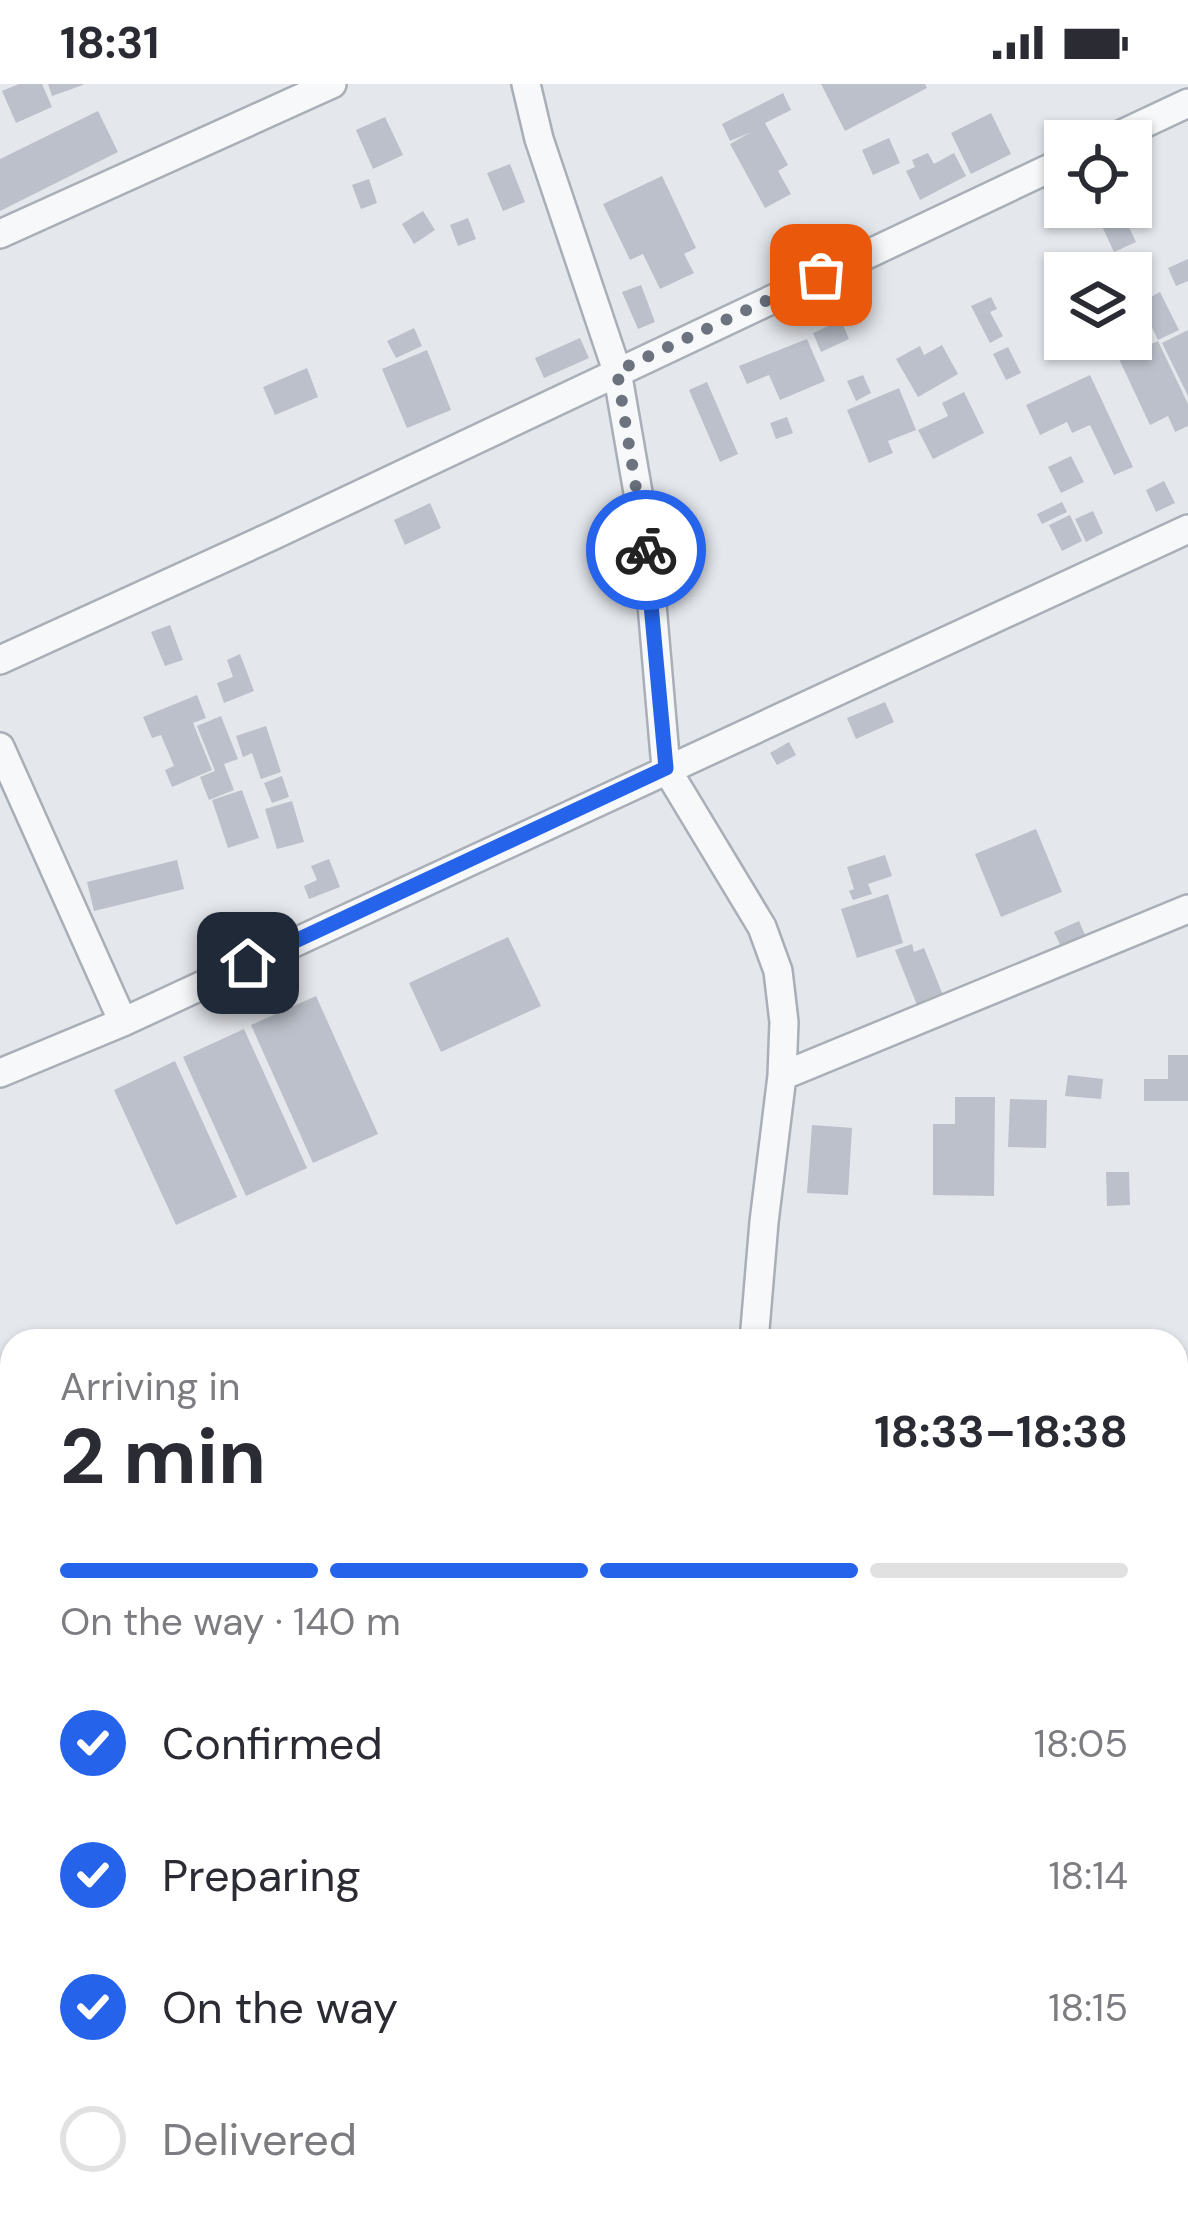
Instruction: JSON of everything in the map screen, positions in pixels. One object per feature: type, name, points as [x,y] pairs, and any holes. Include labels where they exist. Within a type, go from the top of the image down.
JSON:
[{"type":"street","points":[[0,234],[332,84]]},
{"type":"street","points":[[526,84],[539,140],[617,371],[645,548],[666,768],[761,927],[778,970],[784,1022],[782,1076],[755,1329]]},
{"type":"street","points":[[1152,120],[1188,103]]},
{"type":"street","points":[[0,660],[1044,171]]},
{"type":"street","points":[[0,1073],[123,1022],[1188,529]]},
{"type":"street","points":[[0,747],[123,1022]]},
{"type":"street","points":[[782,1076],[1188,909]]},
{"type":"building","points":[[19,84],[42,84],[52,107],[16,123],[2,91]]},
{"type":"building","points":[[48,84],[83,84],[83,85],[52,96]]},
{"type":"building","points":[[821,84],[925,84],[927,88],[845,131]]},
{"type":"building","points":[[783,93],[791,110],[765,123],[788,165],[778,171],[791,194],[765,208],[730,144],[751,132],[730,141],[722,124]]},
{"type":"building","points":[[98,111],[118,152],[0,211],[0,159]]},
{"type":"building","points":[[991,113],[1011,154],[971,174],[951,133]]},
{"type":"building","points":[[385,117],[403,155],[373,169],[356,130]]},
{"type":"building","points":[[889,138],[900,163],[873,175],[862,150]]},
{"type":"building","points":[[928,153],[934,164],[954,153],[966,176],[920,200],[906,171],[915,167],[912,160]]},
{"type":"building","points":[[510,164],[525,202],[503,211],[487,173]]},
{"type":"building","points":[[662,176],[696,248],[684,254],[694,273],[660,289],[643,254],[630,260],[603,204]]},
{"type":"building","points":[[369,179],[377,203],[361,209],[352,185]]},
{"type":"building","points":[[423,211],[435,230],[414,244],[402,224]]},
{"type":"building","points":[[468,218],[476,239],[458,246],[450,225]]},
{"type":"building","points":[[1103,228],[1129,228],[1136,242],[1114,252]]},
{"type":"building","points":[[797,231],[807,253],[785,263],[775,242]]},
{"type":"building","points":[[1188,259],[1188,281],[1176,286],[1168,268]]},
{"type":"building","points":[[641,285],[655,322],[638,329],[622,292]]},
{"type":"building","points":[[1160,292],[1179,330],[1158,340],[1152,328],[1152,296]]},
{"type":"building","points":[[991,297],[997,309],[990,312],[1003,336],[990,343],[971,306]]},
{"type":"building","points":[[841,320],[849,339],[821,352],[813,333]]},
{"type":"building","points":[[414,328],[422,346],[396,358],[387,341]]},
{"type":"building","points":[[1188,330],[1188,396],[1162,343]]},
{"type":"building","points":[[580,338],[589,358],[544,378],[535,358]]},
{"type":"building","points":[[807,339],[825,381],[780,400],[769,375],[747,384],[739,366]]},
{"type":"building","points":[[1158,341],[1188,404],[1188,426],[1175,432],[1168,416],[1150,425],[1119,360],[1152,360],[1152,344]]},
{"type":"building","points":[[942,345],[958,374],[918,397],[896,359],[920,346],[924,355]]},
{"type":"building","points":[[1008,347],[1021,373],[1006,380],[993,354]]},
{"type":"building","points":[[427,350],[451,410],[407,428],[382,369]]},
{"type":"building","points":[[307,368],[318,397],[275,415],[263,387]]},
{"type":"building","points":[[863,375],[871,393],[856,401],[847,381]]},
{"type":"building","points":[[1090,375],[1133,467],[1114,475],[1090,425],[1072,433],[1067,422],[1040,435],[1026,405]]},
{"type":"building","points":[[707,382],[738,454],[720,462],[689,390]]},
{"type":"building","points":[[899,388],[916,430],[888,441],[893,453],[869,463],[847,410]]},
{"type":"building","points":[[964,392],[984,433],[933,459],[918,430],[948,416],[942,403]]},
{"type":"building","points":[[787,417],[793,433],[776,439],[770,423]]},
{"type":"building","points":[[1071,456],[1084,482],[1061,493],[1048,467]]},
{"type":"building","points":[[1164,481],[1175,503],[1156,512],[1146,490]]},
{"type":"building","points":[[1062,502],[1067,512],[1042,524],[1037,514]]},
{"type":"building","points":[[430,503],[441,528],[405,545],[394,520]]},
{"type":"building","points":[[1093,511],[1103,533],[1086,542],[1075,519]]},
{"type":"building","points":[[1070,515],[1082,541],[1062,551],[1049,525]]},
{"type":"building","points":[[170,625],[183,660],[165,666],[151,632]]},
{"type":"building","points":[[240,654],[254,691],[224,703],[217,683],[233,677],[227,660]]},
{"type":"building","points":[[197,695],[206,718],[193,723],[212,770],[172,787],[165,770],[174,766],[161,735],[152,738],[143,717]]},
{"type":"building","points":[[885,702],[894,722],[856,739],[847,718]]},
{"type":"building","points":[[221,716],[238,759],[224,764],[234,790],[209,800],[200,777],[215,771],[197,726]]},
{"type":"building","points":[[266,726],[281,772],[261,779],[252,753],[243,757],[236,736]]},
{"type":"building","points":[[789,742],[796,755],[777,765],[770,753]]},
{"type":"building","points":[[282,776],[289,797],[272,803],[264,783]]},
{"type":"building","points":[[242,790],[259,838],[228,848],[212,800]]},
{"type":"building","points":[[292,801],[304,842],[277,849],[265,809]]},
{"type":"building","points":[[1036,829],[1062,892],[1001,917],[975,854]]},
{"type":"building","points":[[885,855],[892,876],[868,884],[872,894],[853,900],[847,867]]},
{"type":"building","points":[[329,859],[340,887],[309,899],[304,886],[317,880],[311,866]]},
{"type":"building","points":[[177,860],[184,889],[94,911],[87,882]]},
{"type":"building","points":[[888,894],[903,943],[857,958],[841,909]]},
{"type":"building","points":[[1079,921],[1088,942],[1064,953],[1054,932]]},
{"type":"building","points":[[508,937],[541,1006],[441,1052],[409,983]]},
{"type":"building","points":[[912,944],[914,952],[924,948],[945,1000],[919,1010],[895,950]]},
{"type":"building","points":[[316,996],[378,1134],[313,1163],[251,1025]]},
{"type":"building","points":[[244,1029],[307,1168],[246,1196],[183,1057]]},
{"type":"building","points":[[1168,1055],[1188,1055],[1188,1101],[1144,1101],[1144,1079],[1168,1079]]},
{"type":"building","points":[[175,1061],[237,1197],[176,1225],[114,1090]]},
{"type":"building","points":[[1068,1075],[1103,1079],[1101,1099],[1065,1096]]},
{"type":"building","points":[[955,1097],[995,1097],[994,1196],[933,1195],[933,1124],[955,1124]]},
{"type":"building","points":[[1010,1099],[1047,1100],[1046,1148],[1008,1147]]},
{"type":"building","points":[[812,1125],[852,1128],[848,1195],[807,1193]]},
{"type":"building","points":[[1106,1172],[1129,1172],[1130,1205],[1107,1206]]},
{"type":"way so far","points":[[646,550],[617,371],[821,275]]},
{"type":"route","points":[[248,963],[666,768],[646,550]]}]
